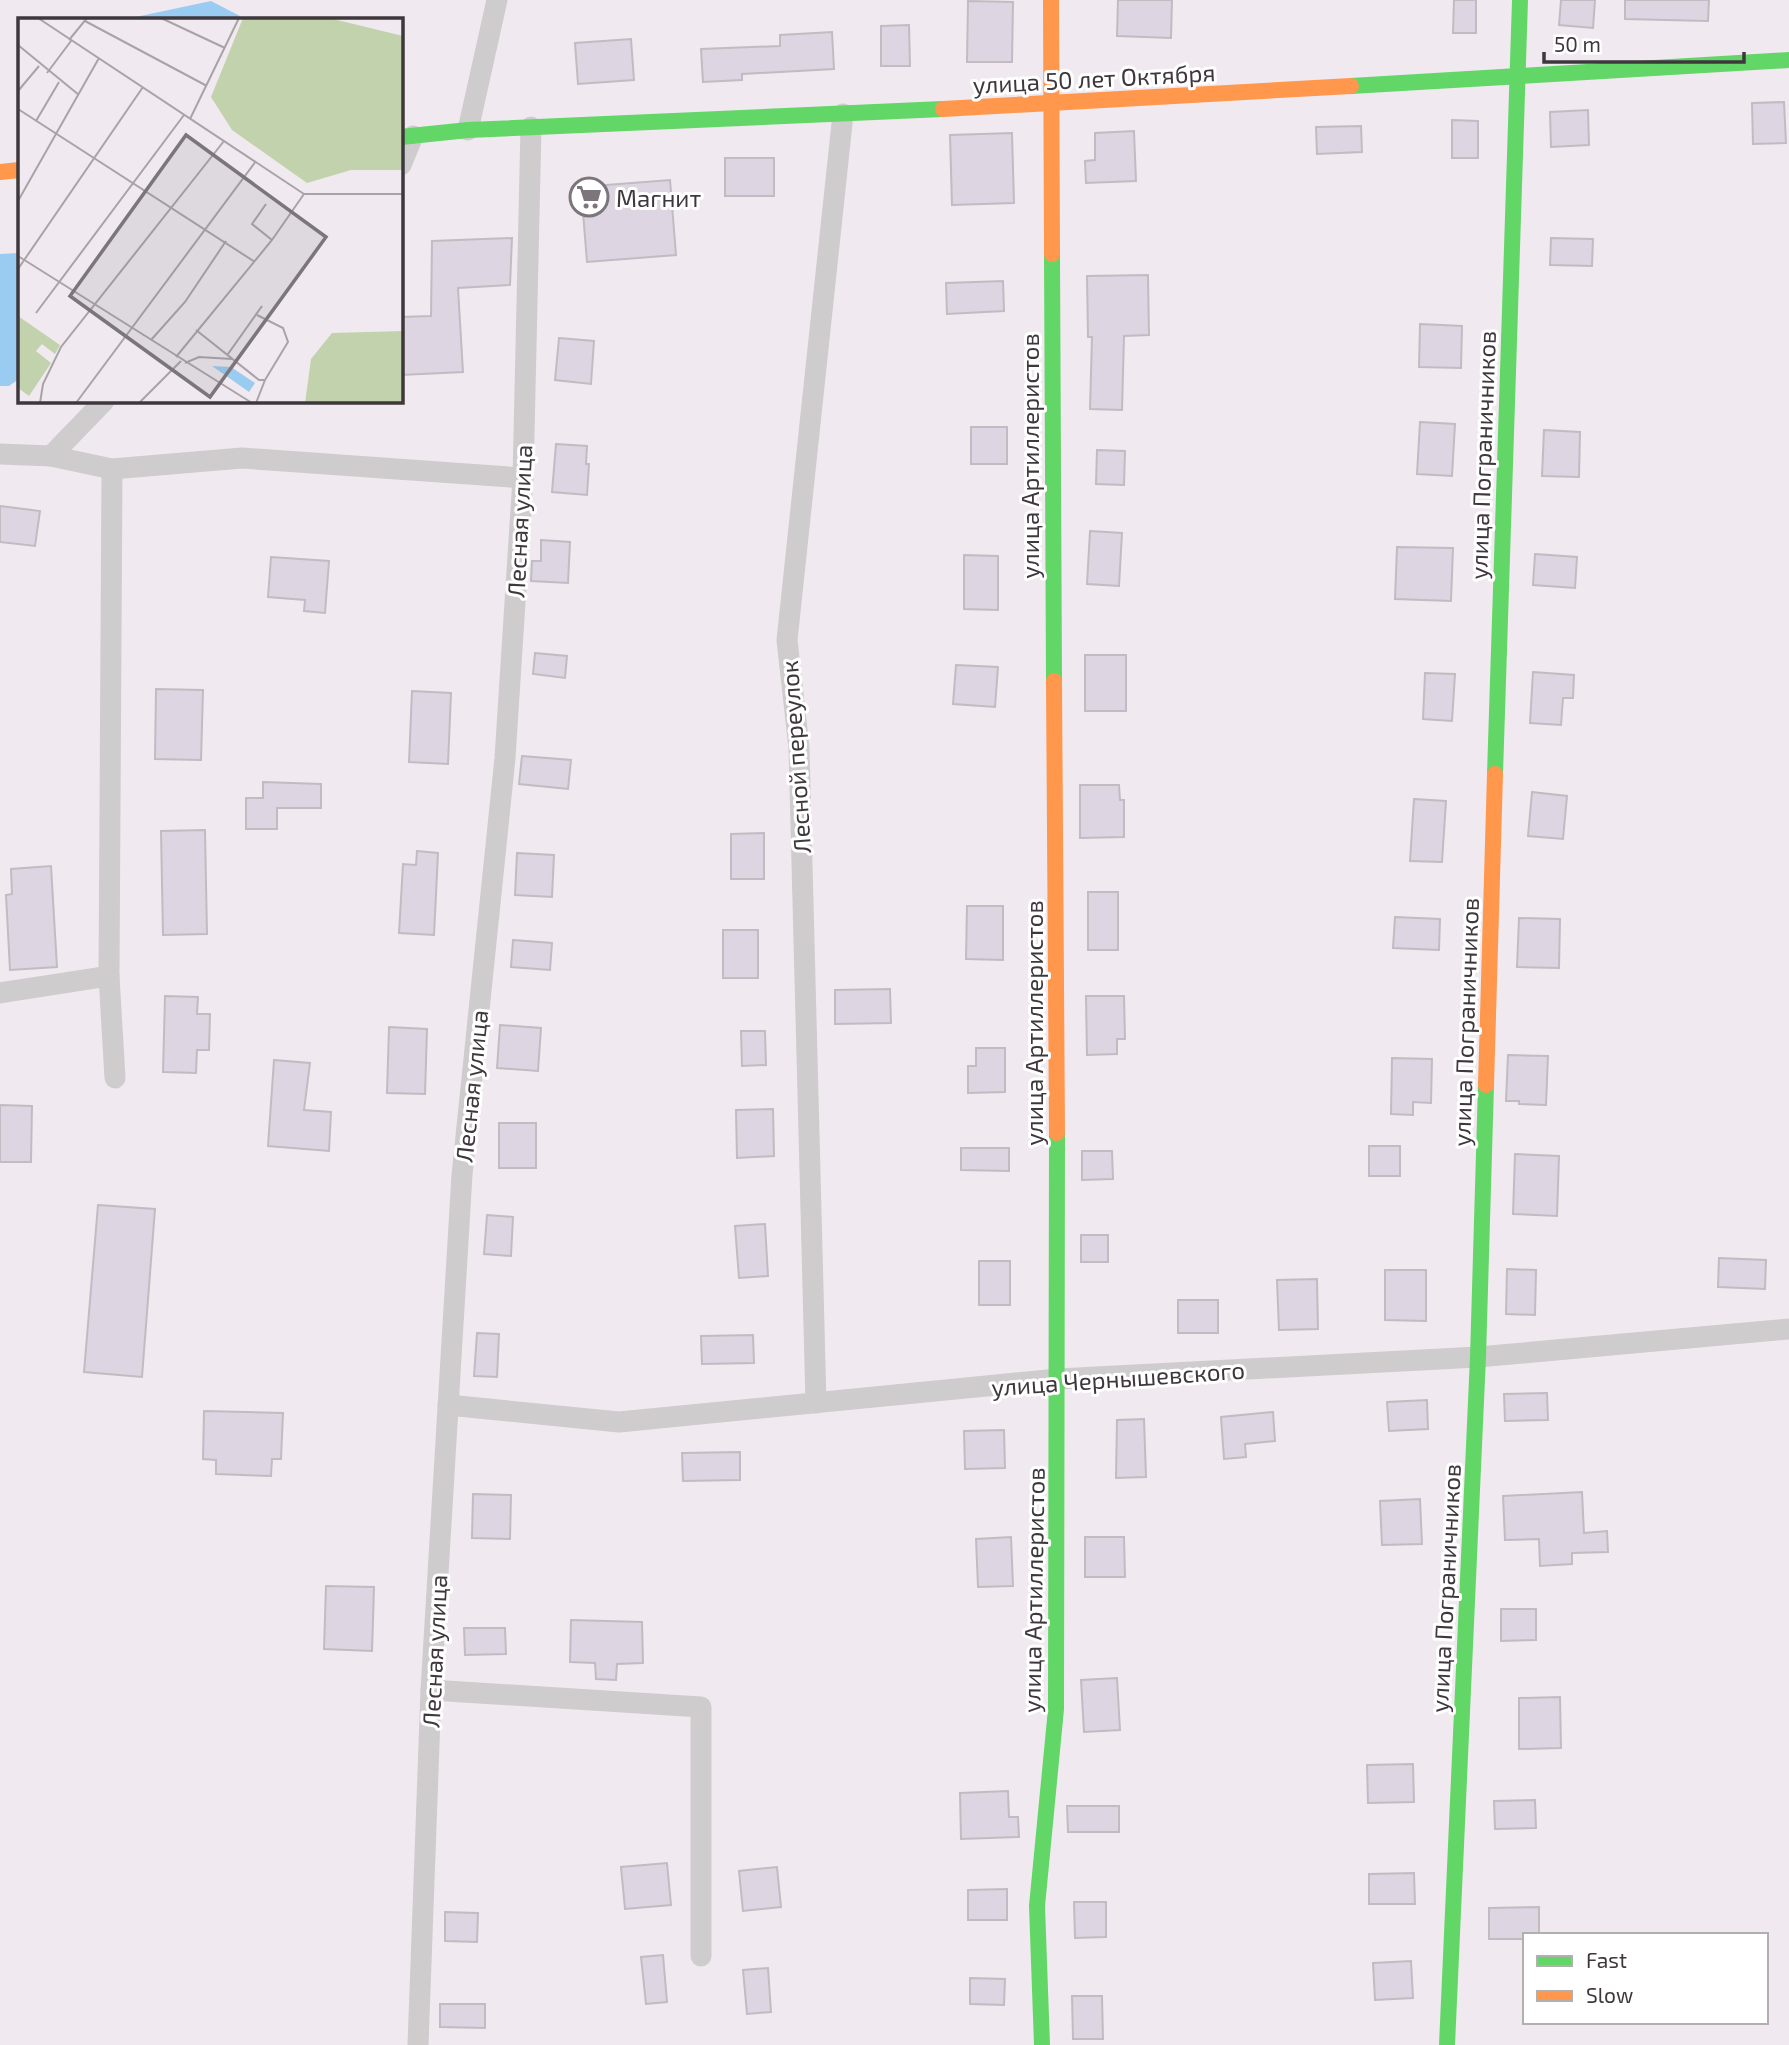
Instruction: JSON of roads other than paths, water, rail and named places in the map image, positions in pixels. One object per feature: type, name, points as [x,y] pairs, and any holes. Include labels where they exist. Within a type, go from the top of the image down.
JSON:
[{"type":"street","points":[[468,130],[497,0]]},
{"type":"street","name":"улица Артиллеристов","points":[[1042,2045],[1037,1906],[1056,1709],[1058,1379],[1051,0]]},
{"type":"street","name":"улица Пограничников","points":[[1447,2045],[1478,1357],[1520,0]]},
{"type":"street","name":"улица 50 лет Октября","points":[[407,136],[468,130],[1050,104],[1789,60]]},
{"type":"street","name":"Лесной переулок","points":[[816,1403],[799,747],[787,640],[843,114]]},
{"type":"street","name":"Лесная улица","points":[[418,2045],[431,1690],[462,1175],[505,758],[523,478],[531,127]]},
{"type":"street","points":[[402,160],[407,136]]},
{"type":"street","points":[[0,172],[18,170]]},
{"type":"street","points":[[51,456],[103,402]]},
{"type":"street","points":[[0,454],[51,456],[112,468],[242,458],[523,478]]},
{"type":"street","points":[[112,468],[110,976],[115,1078]]},
{"type":"street","points":[[0,993],[110,976]]},
{"type":"street","name":"улица Чернышевского","points":[[448,1405],[620,1422],[1058,1379],[1478,1357],[1789,1329]]},
{"type":"street","points":[[431,1690],[701,1707],[701,1956]]},
{"type":"water","points":[[211,1],[240,16],[240,18],[131,18]]},
{"type":"water","points":[[18,253],[18,380],[9,386],[0,386],[0,254]]},
{"type":"place","name":"Магнит","points":[[589,197]]}]
